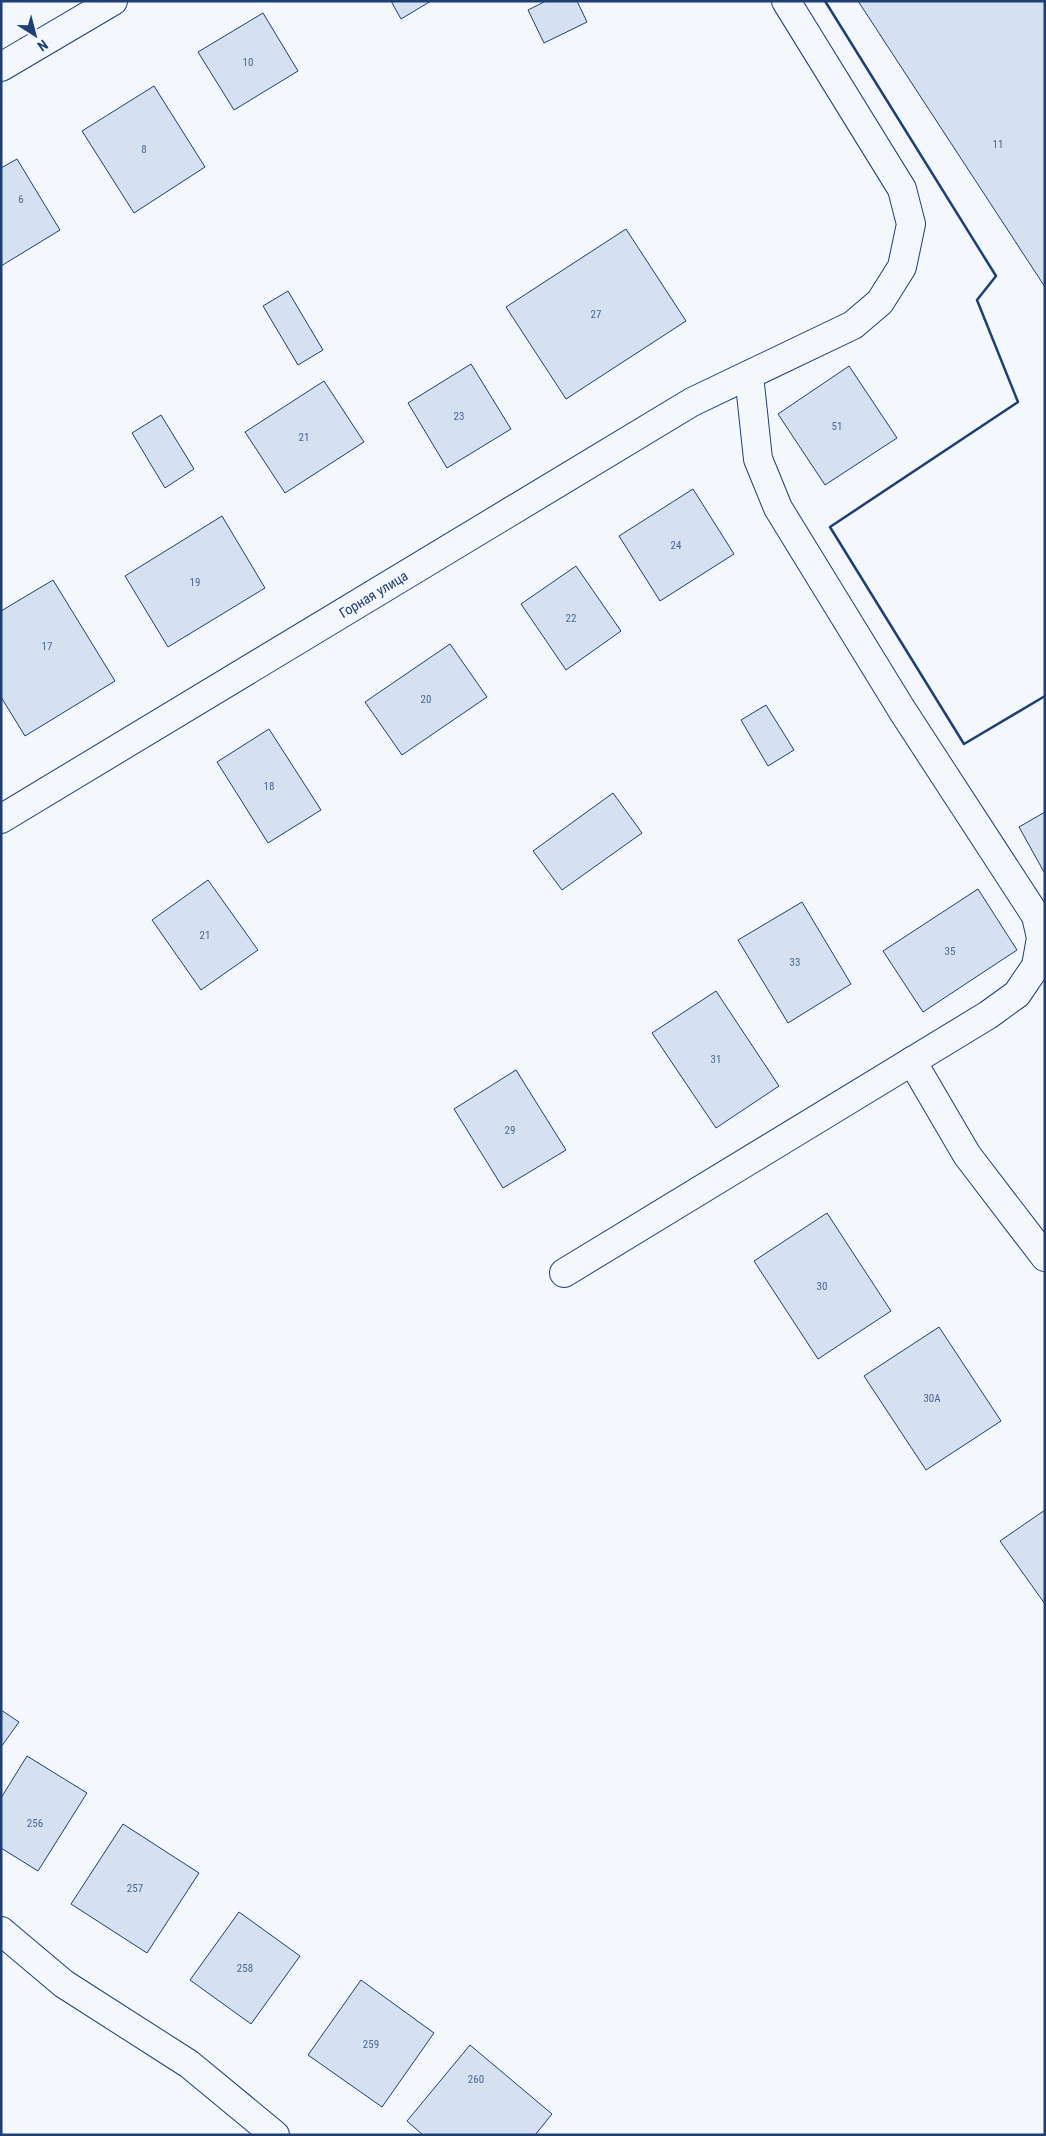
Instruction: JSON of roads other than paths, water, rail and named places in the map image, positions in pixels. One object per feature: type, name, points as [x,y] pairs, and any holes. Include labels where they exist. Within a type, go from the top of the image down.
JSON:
[{"type":"street","points":[[1,67],[113,1]]},
{"type":"street","name":"Горная улица","points":[[1,819],[692,402],[853,325],[880,302],[902,267],[910,224],[902,189],[786,1]]},
{"type":"street","points":[[564,1273],[988,1015],[1017,994],[1036,966],[1041,938],[1036,916],[902,710],[778,508],[758,459],[749,375]]},
{"type":"street","points":[[912,1061],[967,1155],[1045,1257]]},
{"type":"street","points":[[1,1931],[64,1984],[189,2064],[276,2135]]}]
